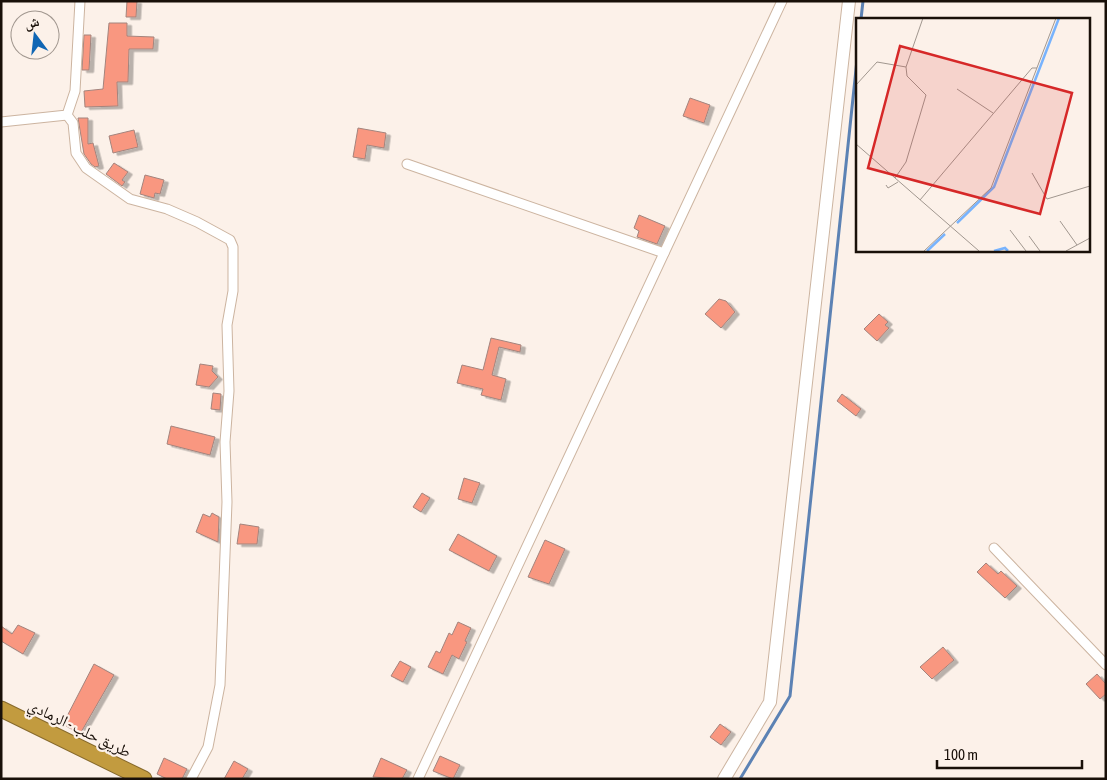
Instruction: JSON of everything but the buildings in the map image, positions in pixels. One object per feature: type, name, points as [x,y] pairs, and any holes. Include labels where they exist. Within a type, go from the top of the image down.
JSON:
[{"type":"highway","name":"طريق حلب - الرمادي","points":[[1,709],[144,779]]},
{"type":"street","points":[[67,115],[75,91],[80,1]]},
{"type":"street","points":[[418,779],[782,1]]},
{"type":"street","points":[[724,779],[770,702],[778,651],[848,1]]},
{"type":"street","points":[[1,122],[67,115]]},
{"type":"street","points":[[67,115],[73,123],[76,153],[86,168],[130,199],[167,209],[197,222],[230,240],[233,247],[233,291],[228,325],[229,391],[225,442],[227,502],[220,685],[208,747],[191,779]]},
{"type":"street","points":[[407,164],[664,253]]},
{"type":"street","points":[[994,548],[1106,665]]},
{"type":"waterway","points":[[861,18],[863,1]]},
{"type":"waterway","points":[[740,779],[790,696],[856,69]]}]
